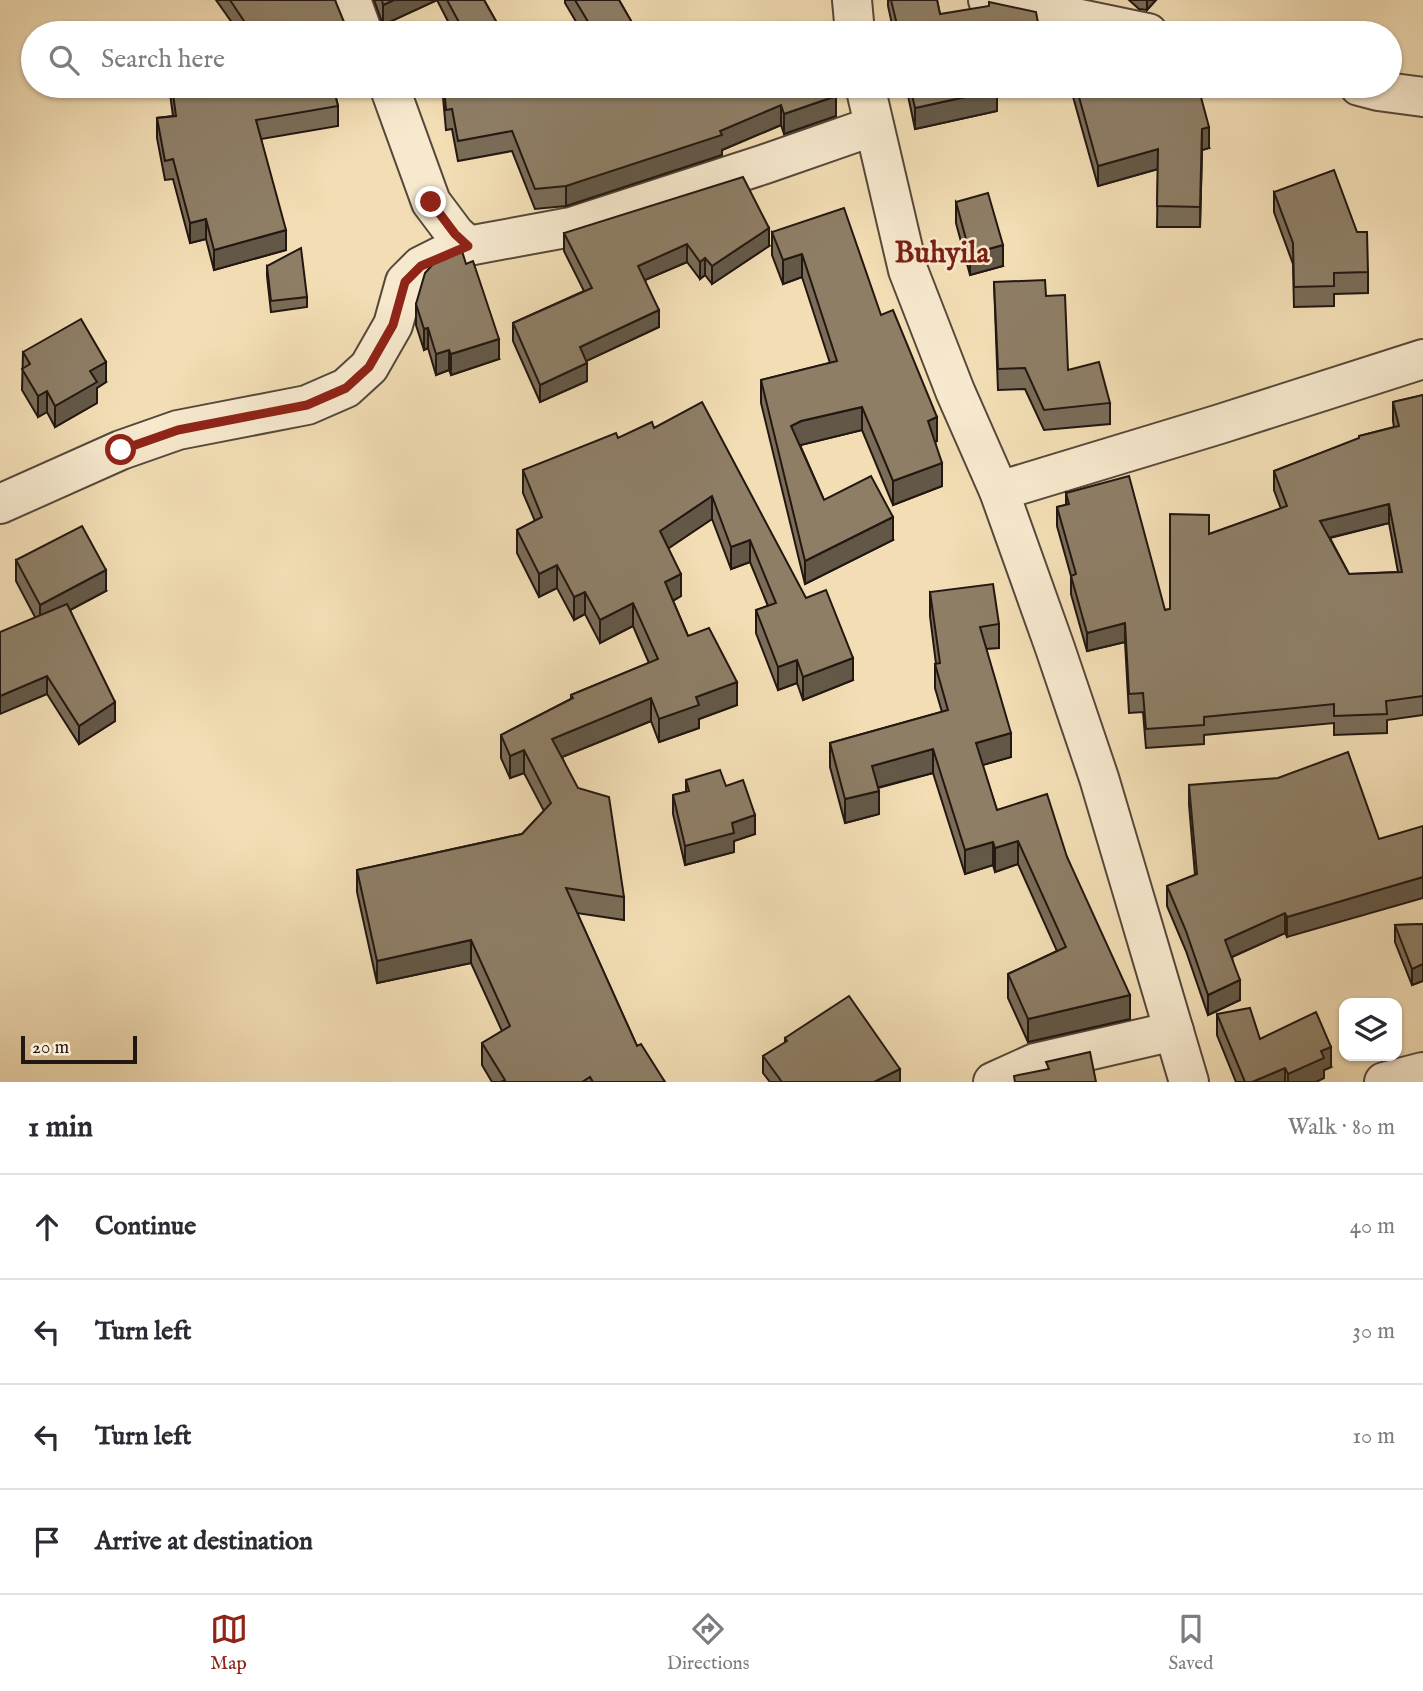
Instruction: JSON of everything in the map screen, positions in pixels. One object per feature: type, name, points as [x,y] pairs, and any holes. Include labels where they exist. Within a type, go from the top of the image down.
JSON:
[{"type":"street","points":[[351,0],[359,21]]},
{"type":"street","points":[[852,0],[854,21]]},
{"type":"street","points":[[988,0],[1090,21]]},
{"type":"street","points":[[1402,93],[1423,97]]},
{"type":"street","points":[[392,98],[431,202],[455,234],[468,246]]},
{"type":"street","points":[[868,98],[908,270],[955,391],[999,491],[1099,778],[1189,1082]]},
{"type":"street","points":[[0,504],[121,450],[178,430],[307,405],[346,388],[369,367],[393,325],[405,282],[421,266],[468,246],[570,227],[873,126]]},
{"type":"street","points":[[999,491],[1423,359]]},
{"type":"street","points":[[993,1082],[1035,1063],[1174,1031]]},
{"type":"street","points":[[1384,1082],[1423,1072]]},
{"type":"building","points":[[230,0],[335,0],[344,21],[244,21]]},
{"type":"building","points":[[447,0],[484,0],[496,21],[458,21]]},
{"type":"building","points":[[575,0],[619,0],[631,21],[588,21]]},
{"type":"building","points":[[891,0],[937,0],[940,14],[989,6],[989,2],[1036,12],[1038,21],[896,21]]},
{"type":"building","points":[[174,98],[336,98],[338,106],[256,120],[286,230],[214,250],[206,219],[190,223],[173,159],[165,161],[157,118],[176,116]]},
{"type":"building","points":[[445,98],[830,98],[784,114],[781,105],[720,131],[722,135],[566,186],[535,189],[512,131],[458,141],[452,109],[446,110]]},
{"type":"building","points":[[913,98],[961,98],[915,108]]},
{"type":"building","points":[[1079,98],[1201,98],[1209,127],[1202,129],[1200,207],[1157,206],[1158,149],[1098,166]]},
{"type":"building","points":[[1334,170],[1357,232],[1367,232],[1368,272],[1334,273],[1334,286],[1294,287],[1293,243],[1274,192]]},
{"type":"building","points":[[743,177],[769,228],[712,266],[705,258],[700,262],[687,244],[638,266],[659,310],[580,347],[587,363],[540,385],[513,323],[592,288],[564,233]]},
{"type":"building","points":[[988,193],[1003,245],[970,254],[956,202]]},
{"type":"building","points":[[844,208],[881,315],[893,310],[937,417],[928,421],[942,463],[893,481],[862,407],[801,421],[791,426],[824,500],[871,476],[893,517],[805,561],[761,380],[837,361],[802,254],[783,260],[772,232]]},
{"type":"building","points":[[301,248],[307,297],[271,301],[267,266]]},
{"type":"building","points":[[462,251],[466,264],[473,261],[499,339],[451,354],[449,350],[436,354],[428,328],[424,329],[416,304],[425,273],[434,263]]},
{"type":"building","points":[[1045,280],[1046,296],[1065,295],[1068,370],[1099,362],[1110,403],[1044,410],[1025,368],[998,369],[994,282]]},
{"type":"building","points":[[81,319],[106,362],[90,371],[97,382],[55,406],[47,391],[38,396],[22,369],[30,364],[23,352]]},
{"type":"building","points":[[1423,395],[1423,696],[1386,701],[1387,714],[1334,716],[1334,704],[1204,717],[1204,725],[1146,729],[1143,693],[1129,694],[1125,623],[1087,633],[1071,576],[1076,574],[1057,507],[1069,504],[1066,493],[1129,476],[1165,610],[1170,609],[1170,514],[1209,515],[1209,534],[1287,506],[1274,471],[1359,436],[1399,426],[1393,402]],"holes":[[[1389,504],[1402,572],[1349,574],[1320,521]]]},
{"type":"building","points":[[702,402],[806,598],[826,590],[853,658],[803,677],[797,660],[778,667],[756,610],[776,603],[750,540],[731,547],[712,496],[660,531],[681,574],[665,582],[688,636],[709,628],[737,682],[696,697],[699,705],[659,719],[651,698],[552,739],[578,788],[609,797],[624,897],[566,888],[637,1046],[641,1044],[665,1082],[593,1082],[590,1077],[582,1082],[501,1082],[505,1080],[482,1043],[510,1026],[471,940],[377,961],[357,870],[522,834],[551,803],[524,750],[510,756],[501,735],[573,698],[571,695],[658,659],[633,603],[600,620],[585,592],[574,597],[557,565],[539,574],[517,530],[542,517],[523,470],[616,433],[618,438],[652,422],[654,428]]},
{"type":"building","points":[[82,526],[106,570],[40,605],[16,560]]},
{"type":"building","points":[[993,584],[999,624],[980,627],[1011,733],[976,743],[997,810],[1047,794],[1067,857],[1130,995],[1028,1019],[1008,974],[1066,947],[1018,841],[995,848],[993,842],[965,850],[933,749],[872,766],[879,791],[845,799],[830,743],[948,710],[935,664],[940,663],[930,592]]},
{"type":"building","points":[[67,604],[115,702],[79,726],[47,676],[0,696],[0,632]]},
{"type":"building","points":[[1348,752],[1379,839],[1423,826],[1423,877],[1287,917],[1285,913],[1225,940],[1240,980],[1208,995],[1167,886],[1197,874],[1189,785],[1278,778]]},
{"type":"building","points":[[720,770],[726,786],[743,780],[755,815],[732,823],[734,833],[685,846],[673,795],[689,791],[686,780]]},
{"type":"building","points":[[1423,924],[1423,964],[1412,969],[1395,925]]},
{"type":"building","points":[[849,996],[900,1069],[874,1082],[782,1082],[763,1056],[787,1041],[785,1038]]},
{"type":"building","points":[[1250,1008],[1260,1039],[1316,1012],[1331,1047],[1321,1051],[1324,1058],[1288,1074],[1285,1068],[1252,1082],[1245,1082],[1217,1014]]},
{"type":"building","points":[[1090,1052],[1096,1082],[1015,1082],[1014,1076],[1049,1069],[1046,1062]]},
{"type":"district","name":"Buhyila","points":[[942,252]]},
{"type":"route","points":[[121,450],[178,430],[307,405],[346,388],[369,367],[393,325],[405,282],[421,266],[468,246],[455,234],[431,202]]}]
